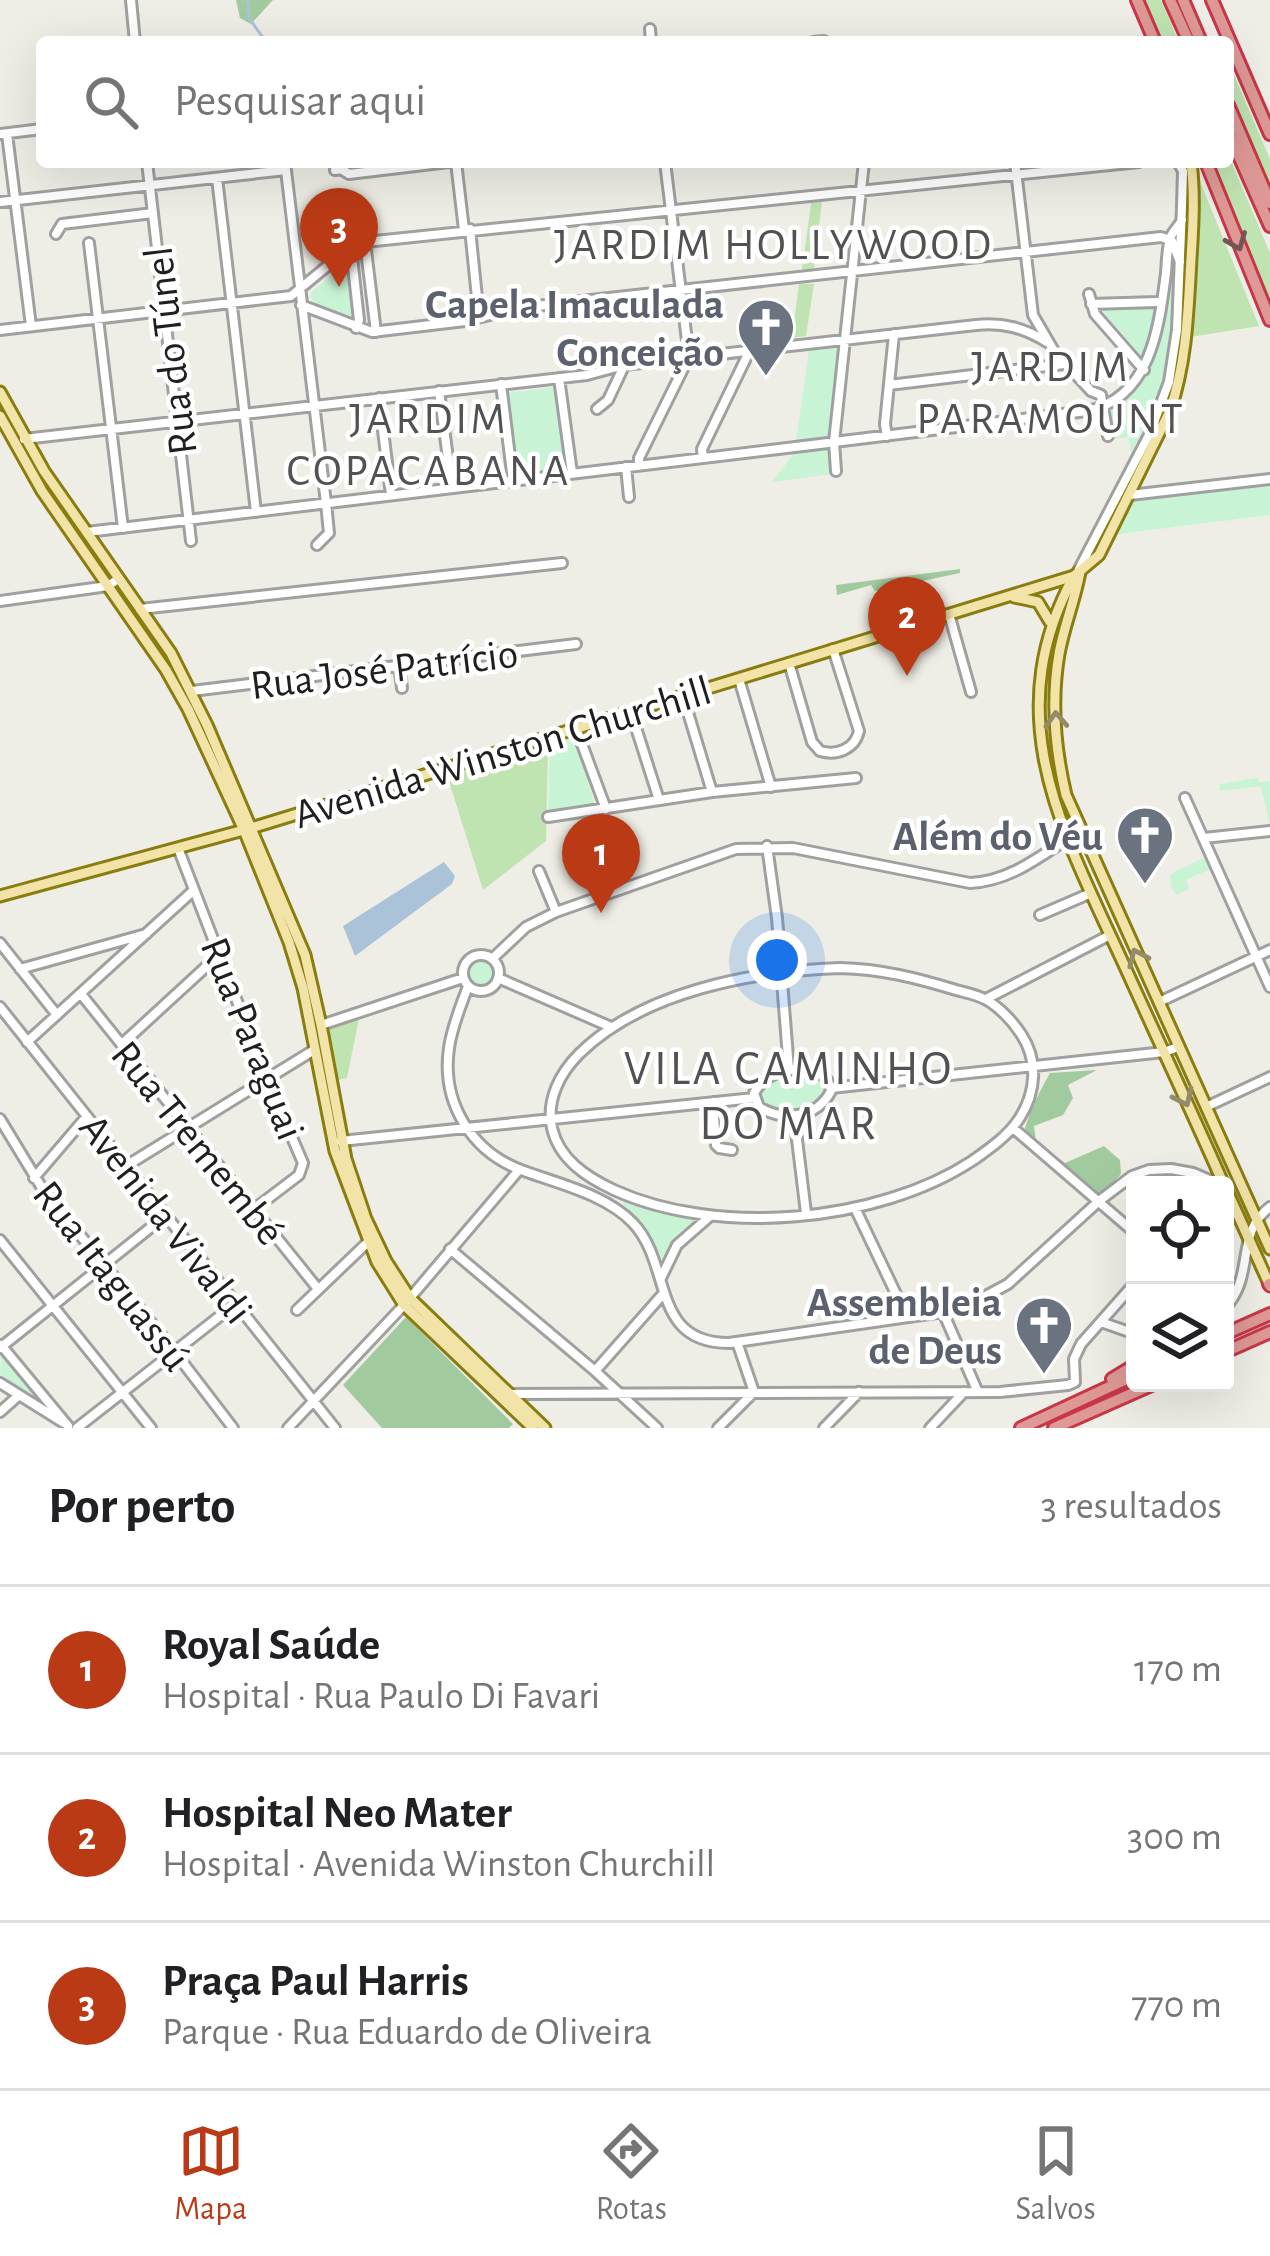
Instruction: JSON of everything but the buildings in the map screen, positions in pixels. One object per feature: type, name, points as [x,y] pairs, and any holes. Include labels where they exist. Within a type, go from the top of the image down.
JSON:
[{"type":"highway","points":[[1137,0],[1152,36]]},
{"type":"highway","points":[[1170,0],[1186,36]]},
{"type":"highway","points":[[1183,0],[1198,36]]},
{"type":"highway","points":[[1212,0],[1228,36]]},
{"type":"highway","points":[[1234,51],[1270,134]]},
{"type":"highway","points":[[1234,119],[1270,203]]},
{"type":"highway","points":[[1234,145],[1270,226]]},
{"type":"highway","points":[[1207,168],[1270,320]]},
{"type":"highway","points":[[1234,1330],[1270,1314]]},
{"type":"highway","points":[[1234,1348],[1270,1332]]},
{"type":"highway","points":[[1021,1428],[1126,1370]]},
{"type":"highway","points":[[1064,1406],[1126,1379]]},
{"type":"highway","points":[[1054,1428],[1136,1392]]},
{"type":"main road","points":[[1191,168],[1193,218],[1182,370],[1170,411],[1099,555],[1078,571],[1051,623],[1044,646],[1040,720],[1045,772],[1067,838],[1220,1176]]},
{"type":"main road","points":[[0,392],[166,670],[248,829]]},
{"type":"main road","points":[[0,416],[42,491],[140,609],[192,691],[304,956],[337,1138]]},
{"type":"main road","points":[[1078,571],[1054,684],[1059,767],[1066,795],[1270,1249]]},
{"type":"main road","name":"Avenida Winston Churchill","points":[[0,896],[248,829],[1078,571]]},
{"type":"main road","points":[[1046,584],[1039,593],[1051,623]]},
{"type":"main road","name":"Avenida Winston Churchill","points":[[1003,598],[1027,598],[1041,604]]},
{"type":"main road","points":[[1067,838],[1081,837],[1088,845]]},
{"type":"main road","points":[[315,1023],[314,1050],[371,1240],[407,1301],[533,1428]]},
{"type":"main road","points":[[314,1050],[327,1065]]},
{"type":"main road","points":[[1234,1207],[1270,1285]]},
{"type":"main road","points":[[407,1301],[545,1428]]},
{"type":"street","points":[[130,0],[134,36]]},
{"type":"street","points":[[650,29],[651,36]]},
{"type":"street","points":[[32,326],[3,134],[36,130]]},
{"type":"street","name":"Rua do Túnel","points":[[148,168],[191,541]]},
{"type":"street","points":[[0,202],[274,168]]},
{"type":"street","points":[[285,168],[326,503],[328,533],[317,545]]},
{"type":"street","points":[[335,170],[349,174],[400,168]]},
{"type":"street","points":[[453,168],[479,318]]},
{"type":"street","points":[[639,465],[689,357],[666,168]]},
{"type":"street","points":[[836,471],[831,442],[863,168]]},
{"type":"street","points":[[1015,168],[1033,315],[1030,332]]},
{"type":"street","points":[[0,330],[291,296],[348,249],[365,242],[1082,168]]},
{"type":"street","points":[[1078,571],[1164,399],[1174,350],[1181,168]]},
{"type":"street","points":[[217,178],[256,512]]},
{"type":"street","points":[[56,234],[62,224],[153,213]]},
{"type":"street","points":[[86,532],[1103,408],[1144,370],[1160,315],[1168,238],[1182,220]]},
{"type":"street","points":[[301,305],[376,332],[518,308],[1168,238]]},
{"type":"street","points":[[1168,238],[1180,262]]},
{"type":"street","points":[[365,242],[376,332]]},
{"type":"street","points":[[88,243],[123,528]]},
{"type":"street","points":[[348,249],[359,320],[356,328]]},
{"type":"street","points":[[1144,370],[1095,314],[1090,299],[1156,302]]},
{"type":"street","points":[[1033,315],[1047,342],[1091,392],[1093,403],[1103,408]]},
{"type":"street","points":[[24,439],[991,323],[1016,327],[1047,342]]},
{"type":"street","points":[[887,436],[894,334]]},
{"type":"street","points":[[703,458],[702,449],[750,350]]},
{"type":"street","points":[[598,410],[608,400],[624,364]]},
{"type":"street","points":[[889,385],[1066,364]]},
{"type":"street","points":[[559,378],[572,473]]},
{"type":"street","points":[[500,384],[513,481]]},
{"type":"street","points":[[439,391],[452,488]]},
{"type":"street","points":[[380,398],[391,496]]},
{"type":"street","points":[[1103,408],[1108,436]]},
{"type":"street","points":[[626,467],[629,497]]},
{"type":"street","points":[[1130,495],[1270,479]]},
{"type":"street","points":[[140,609],[562,563]]},
{"type":"street","points":[[0,601],[113,582]]},
{"type":"street","points":[[949,614],[971,692]]},
{"type":"street","name":"Rua José Patrício","points":[[192,691],[576,644]]},
{"type":"street","points":[[789,663],[812,742],[820,751],[841,751],[859,731],[833,650]]},
{"type":"street","points":[[399,665],[402,688]]},
{"type":"street","points":[[739,679],[771,787]]},
{"type":"street","points":[[683,696],[712,792]]},
{"type":"street","points":[[631,712],[659,800]]},
{"type":"street","points":[[576,728],[606,808]]},
{"type":"street","points":[[548,817],[712,792],[856,778]]},
{"type":"street","points":[[1184,798],[1270,987]]},
{"type":"street","points":[[1204,838],[1270,831]]},
{"type":"street","points":[[492,958],[526,927],[556,912],[718,853],[767,846],[793,848],[970,883],[1010,875],[1067,838]]},
{"type":"street","points":[[767,846],[789,1070]]},
{"type":"street","name":"Rua Paraguai","points":[[178,848],[303,1167],[254,1210]]},
{"type":"street","points":[[539,871],[556,912]]},
{"type":"street","points":[[27,1042],[195,890]]},
{"type":"street","points":[[1040,915],[1091,893]]},
{"type":"street","points":[[20,969],[147,934]]},
{"type":"street","points":[[986,999],[1111,935]]},
{"type":"street","points":[[0,943],[57,1015]]},
{"type":"street","points":[[1158,1003],[1270,950]]},
{"type":"street","points":[[122,1044],[220,953]]},
{"type":"street","points":[[315,1023],[466,982],[479,991],[487,989],[498,978],[492,958],[472,957],[464,966],[466,982],[448,1054],[454,1100],[467,1129],[490,1155],[574,1189],[637,1227],[661,1277],[673,1317],[708,1341],[737,1342],[943,1312],[980,1300],[1008,1284],[1126,1179]]},
{"type":"street","points":[[840,968],[886,971],[986,999],[1023,1036],[1032,1056],[1029,1102],[1013,1128],[983,1153],[942,1178],[886,1199],[855,1208],[779,1216],[710,1216],[640,1200],[592,1179],[560,1149],[551,1120],[553,1097],[566,1070],[610,1027],[698,990],[781,972],[840,968]]},
{"type":"street","points":[[498,978],[610,1027]]},
{"type":"street","name":"Rua Tremembé","points":[[81,994],[318,1289]]},
{"type":"street","name":"Avenida Vivaldi","points":[[0,1007],[334,1428]]},
{"type":"street","points":[[831,1088],[1178,1047]]},
{"type":"street","points":[[126,1166],[314,1050]]},
{"type":"street","points":[[789,1070],[820,1073],[831,1088],[818,1108],[794,1115],[764,1111],[754,1098],[764,1080],[789,1070]]},
{"type":"street","points":[[1205,1108],[1270,1078]]},
{"type":"street","points":[[337,1138],[754,1098]]},
{"type":"street","points":[[712,1102],[716,1145],[732,1150]]},
{"type":"street","points":[[794,1115],[806,1213]]},
{"type":"street","points":[[34,1178],[87,1116]]},
{"type":"street","name":"Rua Itaguassú","points":[[0,1119],[34,1178],[233,1428]]},
{"type":"street","points":[[1013,1128],[1126,1225]]},
{"type":"street","points":[[288,1428],[407,1301],[519,1169]]},
{"type":"street","points":[[1134,1176],[1150,1170],[1181,1170],[1197,1176]]},
{"type":"street","points":[[1234,1298],[1242,1281],[1247,1235],[1270,1207]]},
{"type":"street","points":[[855,1208],[907,1317]]},
{"type":"street","points":[[71,1427],[0,1346],[165,1216]]},
{"type":"street","points":[[661,1277],[677,1245],[710,1216]]},
{"type":"street","points":[[1234,1218],[1238,1216]]},
{"type":"street","points":[[0,1240],[151,1428]]},
{"type":"street","points":[[297,1310],[371,1240]]},
{"type":"street","points":[[450,1249],[657,1428]]},
{"type":"street","points":[[509,1394],[1033,1390],[1075,1382],[1076,1352],[1134,1284]]},
{"type":"street","points":[[595,1371],[664,1293]]},
{"type":"street","points":[[71,1427],[123,1393],[234,1305]]},
{"type":"street","points":[[943,1312],[977,1390]]},
{"type":"street","points":[[1101,1322],[1126,1331]]},
{"type":"street","points":[[737,1342],[754,1392]]},
{"type":"street","points":[[0,1383],[71,1427]]},
{"type":"street","points":[[931,1428],[965,1390]]},
{"type":"street","points":[[718,1428],[754,1392]]},
{"type":"street","points":[[824,1428],[859,1392]]},
{"type":"street","points":[[32,1405],[40,1394]]},
{"type":"street","points":[[528,1412],[536,1395]]},
{"type":"street","points":[[0,1412],[18,1396]]},
{"type":"green space","points":[[236,0],[273,0],[251,24],[240,18]]},
{"type":"green space","points":[[1144,0],[1161,0],[1176,36],[1159,36]]},
{"type":"green space","points":[[1234,75],[1270,159],[1270,183],[1234,100]]},
{"type":"green space","points":[[1216,168],[1234,168],[1270,253],[1270,301]]},
{"type":"green space","points":[[1199,179],[1259,326],[1190,337]]},
{"type":"green space","points":[[822,201],[814,268],[802,270],[811,203]]},
{"type":"green space","points":[[358,253],[367,326],[311,298],[311,292]]},
{"type":"green space","points":[[1171,266],[1176,266],[1168,370],[1159,401],[1131,453],[1128,437],[1112,439],[1109,409],[1146,374]]},
{"type":"green space","points":[[799,284],[814,284],[806,336],[792,338]]},
{"type":"green space","points":[[1156,306],[1143,358],[1099,307]]},
{"type":"green space","points":[[841,345],[830,439],[796,442],[809,349]]},
{"type":"green space","points":[[555,387],[568,471],[518,477],[506,393]]},
{"type":"green space","points":[[829,448],[832,474],[772,482],[795,452]]},
{"type":"green space","points":[[1270,483],[1270,515],[1111,535],[1130,499]]},
{"type":"green space","points":[[960,569],[960,573],[875,591],[871,585],[837,595],[836,585]]},
{"type":"green space","points":[[574,735],[595,805],[548,814],[550,743]]},
{"type":"green space","points":[[548,747],[546,841],[483,890],[447,775]]},
{"type":"green space","points":[[1258,778],[1270,781],[1270,827],[1261,786],[1220,791],[1219,784]]},
{"type":"green space","points":[[1205,857],[1210,869],[1186,880],[1189,889],[1176,895],[1170,874]]},
{"type":"green space","points":[[481,956],[493,961],[498,973],[493,985],[481,990],[469,985],[464,973],[469,961]]},
{"type":"green space","points":[[359,1018],[347,1078],[338,1080],[329,1030]]},
{"type":"green space","points":[[1097,1070],[1068,1085],[1073,1098],[1063,1115],[1034,1126],[1036,1142],[1065,1163],[1104,1146],[1120,1160],[1121,1174],[1106,1190],[1089,1197],[1022,1141],[1050,1073]]},
{"type":"green space","points":[[803,1072],[826,1087],[819,1101],[793,1109],[762,1107],[756,1093],[766,1083]]},
{"type":"green space","points":[[624,1202],[697,1218],[677,1235],[662,1259],[641,1221]]},
{"type":"green space","points":[[406,1317],[513,1424],[509,1428],[382,1428],[343,1385]]},
{"type":"green space","points":[[1,1352],[35,1395],[33,1400],[0,1378]]},
{"type":"water","points":[[444,862],[455,876],[452,884],[355,956],[343,926]]},
{"type":"waterway","points":[[248,0],[249,18],[262,36]]},
{"type":"place","name":"Praça Paul Harris","points":[[339,287]]},
{"type":"place","name":"Capela Imaculada Conceição","points":[[766,378]]},
{"type":"place","name":"Hospital Neo Mater","points":[[907,676]]},
{"type":"place","name":"Além do Véu","points":[[1145,886]]},
{"type":"place","name":"Royal Saúde","points":[[601,913]]},
{"type":"place","name":"Assembleia de Deus","points":[[1044,1376]]},
{"type":"district","name":"JARDIM HOLLYWOOD","points":[[774,243]]},
{"type":"district","name":"JARDIM PARAMOUNT","points":[[1051,391]]},
{"type":"district","name":"JARDIM COPACABANA","points":[[429,443]]},
{"type":"district","name":"VILA CAMINHO DO MAR","points":[[789,1094]]}]
